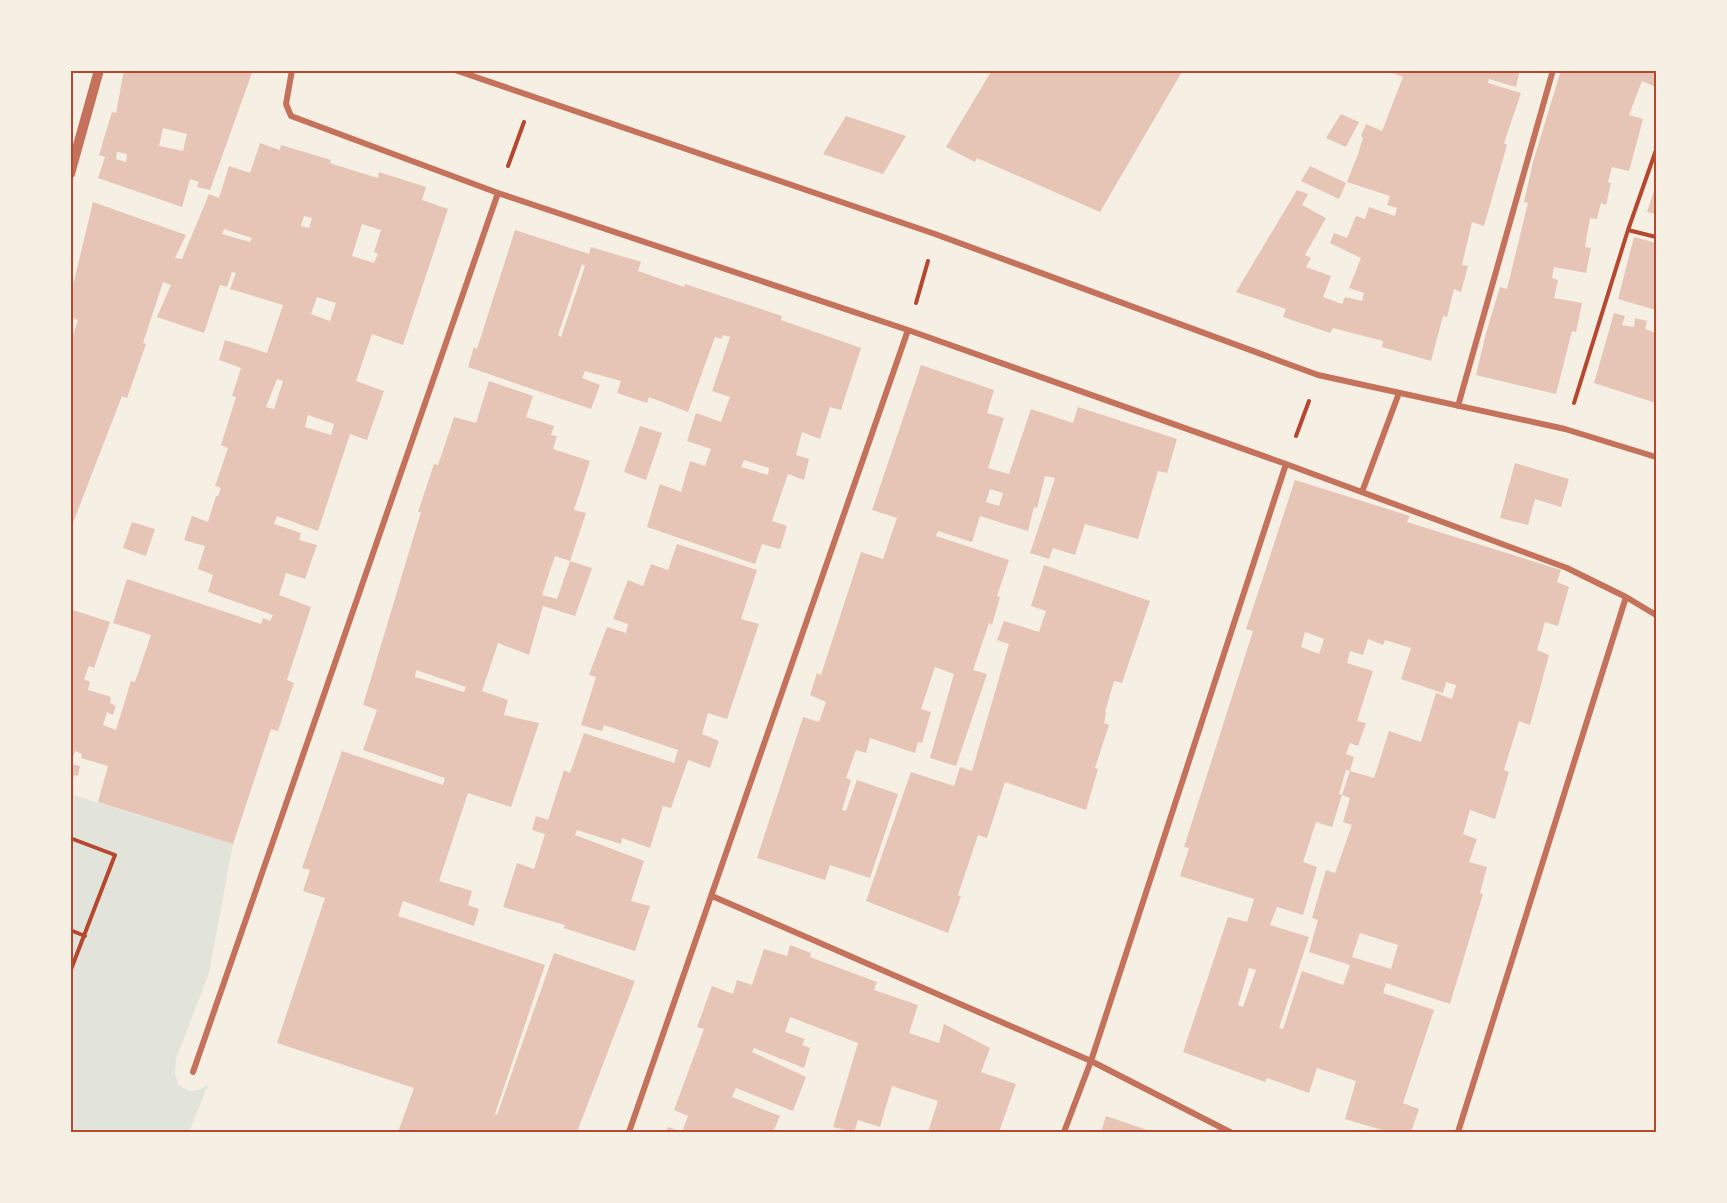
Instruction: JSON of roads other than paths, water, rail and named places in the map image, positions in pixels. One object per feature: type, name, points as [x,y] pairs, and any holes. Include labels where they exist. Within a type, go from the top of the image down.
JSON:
[{"type":"street","points":[[70,174],[99,70]]},
{"type":"street","points":[[292,70],[286,104],[291,116],[498,193],[908,330],[1286,464],[1567,568],[1626,597],[1656,615]]},
{"type":"street","points":[[455,70],[935,234],[1318,375],[1565,429],[1656,457]]},
{"type":"street","points":[[1458,406],[1553,70]]},
{"type":"street","points":[[193,1072],[498,193]]},
{"type":"street","points":[[628,1132],[908,330]]},
{"type":"street","points":[[1362,492],[1399,393]]},
{"type":"street","points":[[1065,1132],[1091,1061],[1286,464]]},
{"type":"street","points":[[1458,1132],[1626,597]]},
{"type":"street","points":[[712,896],[1091,1061],[1230,1132]]}]
